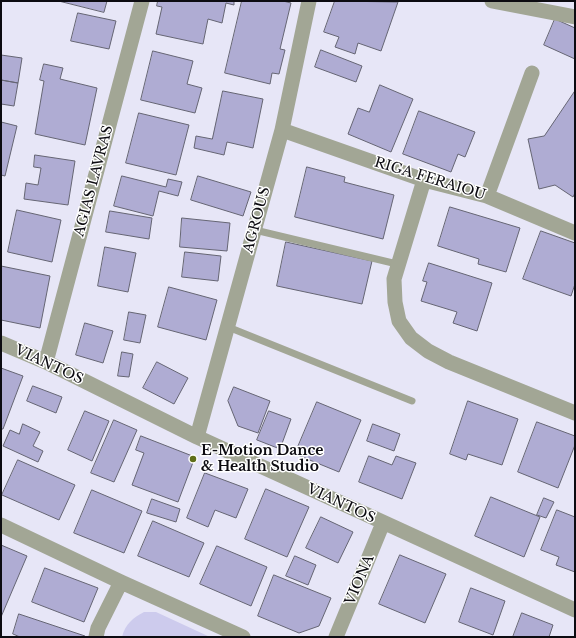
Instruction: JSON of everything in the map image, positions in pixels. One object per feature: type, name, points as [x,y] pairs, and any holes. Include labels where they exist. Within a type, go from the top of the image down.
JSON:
[{"type":"street","name":"AGIAS LAVRAS","points":[[46,362],[142,1]]},
{"type":"street","name":"AGROUS","points":[[197,437],[282,130],[309,1]]},
{"type":"street","points":[[492,1],[575,17]]},
{"type":"street","points":[[487,196],[532,73]]},
{"type":"street","name":"RIGA FERAIOU","points":[[282,130],[424,180],[487,196],[575,233]]},
{"type":"street","points":[[424,180],[397,264],[394,279],[395,302],[399,321],[411,338],[428,351],[449,362],[575,413]]},
{"type":"street","name":"VIANTOS","points":[[1,343],[46,362],[197,437],[575,610]]},
{"type":"street","name":"VIONA","points":[[336,637],[383,523]]},
{"type":"street","points":[[1,525],[120,582],[243,637]]},
{"type":"street","points":[[96,637],[98,628],[120,582]]},
{"type":"lane","points":[[255,230],[397,264]]},
{"type":"lane","points":[[228,327],[412,401]]},
{"type":"shaded area","points":[[144,612],[156,612],[210,637],[122,637],[125,628],[130,622]]},
{"type":"building","points":[[59,1],[107,1],[104,12]]},
{"type":"building","points":[[158,1],[234,1],[234,5],[226,3],[222,23],[208,19],[203,44],[156,34],[162,7],[157,6]]},
{"type":"building","points":[[242,1],[283,1],[291,3],[280,49],[285,50],[279,74],[272,73],[270,84],[225,73]]},
{"type":"building","points":[[335,1],[398,2],[381,51],[358,43],[355,54],[335,47],[339,37],[324,32]]},
{"type":"building","points":[[78,13],[116,21],[109,49],[71,41]]},
{"type":"building","points":[[555,19],[575,28],[575,59],[544,45]]},
{"type":"building","points":[[321,50],[362,66],[356,82],[315,67]]},
{"type":"building","points":[[153,51],[193,61],[187,84],[202,88],[195,113],[141,100]]},
{"type":"building","points":[[1,55],[22,58],[18,83],[1,80]]},
{"type":"building","points":[[44,64],[63,68],[60,79],[97,88],[85,145],[35,134],[44,81],[40,80]]},
{"type":"building","points":[[1,80],[18,83],[14,106],[1,104]]},
{"type":"building","points":[[380,85],[413,99],[391,152],[348,134],[358,108],[369,112]]},
{"type":"building","points":[[223,91],[263,99],[253,148],[227,142],[224,155],[194,148],[196,136],[212,139]]},
{"type":"building","points":[[575,91],[575,193],[573,197],[555,185],[539,189],[528,139],[544,136]]},
{"type":"building","points":[[419,111],[475,132],[465,157],[458,154],[451,172],[403,154]]},
{"type":"building","points":[[139,113],[189,125],[176,175],[126,163]]},
{"type":"building","points":[[1,122],[17,126],[5,176],[1,175]]},
{"type":"building","points":[[35,155],[75,161],[68,205],[24,199],[26,183],[38,185],[41,168],[34,167]]},
{"type":"building","points":[[307,167],[345,177],[344,182],[394,195],[383,239],[295,217]]},
{"type":"building","points":[[122,176],[166,187],[168,179],[182,182],[178,196],[159,191],[153,216],[114,206]]},
{"type":"building","points":[[198,176],[251,192],[243,216],[191,200]]},
{"type":"building","points":[[450,207],[520,228],[506,272],[478,264],[479,259],[438,246]]},
{"type":"building","points":[[17,210],[61,220],[52,262],[8,252]]},
{"type":"building","points":[[110,211],[152,218],[149,239],[106,232]]},
{"type":"building","points":[[182,218],[230,223],[227,251],[180,247]]},
{"type":"building","points":[[541,231],[575,243],[575,284],[571,296],[523,279]]},
{"type":"building","points":[[286,242],[372,261],[362,304],[277,286]]},
{"type":"building","points":[[105,247],[136,253],[128,292],[98,286]]},
{"type":"building","points":[[185,252],[221,256],[218,281],[182,277]]},
{"type":"building","points":[[429,263],[492,283],[477,331],[453,323],[457,312],[421,301],[427,282],[423,281]]},
{"type":"building","points":[[1,266],[50,276],[40,328],[1,320]]},
{"type":"building","points":[[169,287],[217,300],[206,340],[158,327]]},
{"type":"building","points":[[129,312],[146,315],[140,343],[124,340]]},
{"type":"building","points":[[85,323],[113,331],[103,363],[76,355]]},
{"type":"building","points":[[122,352],[133,354],[129,377],[118,376]]},
{"type":"building","points":[[157,362],[188,378],[174,404],[143,388]]},
{"type":"building","points":[[1,368],[23,376],[3,429],[1,429]]},
{"type":"building","points":[[33,386],[62,397],[56,413],[27,401]]},
{"type":"building","points":[[234,387],[270,401],[258,433],[238,426],[228,401]]},
{"type":"building","points":[[468,401],[518,419],[502,465],[468,454],[466,460],[450,454]]},
{"type":"building","points":[[317,402],[361,420],[339,472],[295,454]]},
{"type":"building","points":[[85,411],[109,421],[92,461],[68,450]]},
{"type":"building","points":[[269,411],[291,419],[280,449],[257,440]]},
{"type":"building","points":[[114,420],[137,430],[114,482],[91,473]]},
{"type":"building","points":[[537,422],[575,436],[575,445],[558,488],[518,472]]},
{"type":"building","points":[[23,424],[40,432],[33,446],[43,451],[38,462],[3,446],[10,430],[19,434]]},
{"type":"building","points":[[373,424],[400,434],[394,451],[367,441]]},
{"type":"building","points":[[141,436],[195,457],[178,502],[132,485],[144,453],[136,450]]},
{"type":"building","points":[[369,456],[392,465],[396,456],[416,463],[402,499],[359,482]]},
{"type":"building","points":[[18,460],[75,485],[59,520],[2,495]]},
{"type":"building","points":[[205,473],[248,489],[236,518],[215,510],[208,527],[187,518]]},
{"type":"building","points":[[266,489],[309,507],[287,557],[245,539]]},
{"type":"building","points":[[92,490],[142,511],[124,553],[74,533]]},
{"type":"building","points":[[491,497],[540,517],[524,557],[475,536]]},
{"type":"building","points":[[544,498],[554,502],[546,518],[537,515]]},
{"type":"building","points":[[152,499],[180,509],[176,522],[147,513]]},
{"type":"building","points":[[557,510],[575,517],[575,572],[556,565],[559,557],[541,550]]},
{"type":"building","points":[[321,517],[353,532],[338,563],[306,548]]},
{"type":"building","points":[[153,521],[204,543],[189,577],[138,556]]},
{"type":"building","points":[[1,545],[27,556],[1,617]]},
{"type":"building","points":[[217,546],[267,567],[251,606],[200,584]]},
{"type":"building","points":[[400,555],[446,574],[425,623],[379,604]]},
{"type":"building","points":[[295,556],[316,565],[308,585],[286,576]]},
{"type":"building","points":[[45,568],[98,588],[84,622],[32,602]]},
{"type":"building","points":[[274,575],[331,598],[319,626],[299,633],[258,616]]},
{"type":"building","points":[[471,588],[505,601],[493,635],[459,622]]},
{"type":"building","points":[[522,613],[553,625],[549,637],[513,637]]},
{"type":"building","points":[[19,614],[85,636],[20,637],[13,634]]},
{"type":"place","name":"E-Motion Dance & Health Studio","points":[[193,459]]}]
